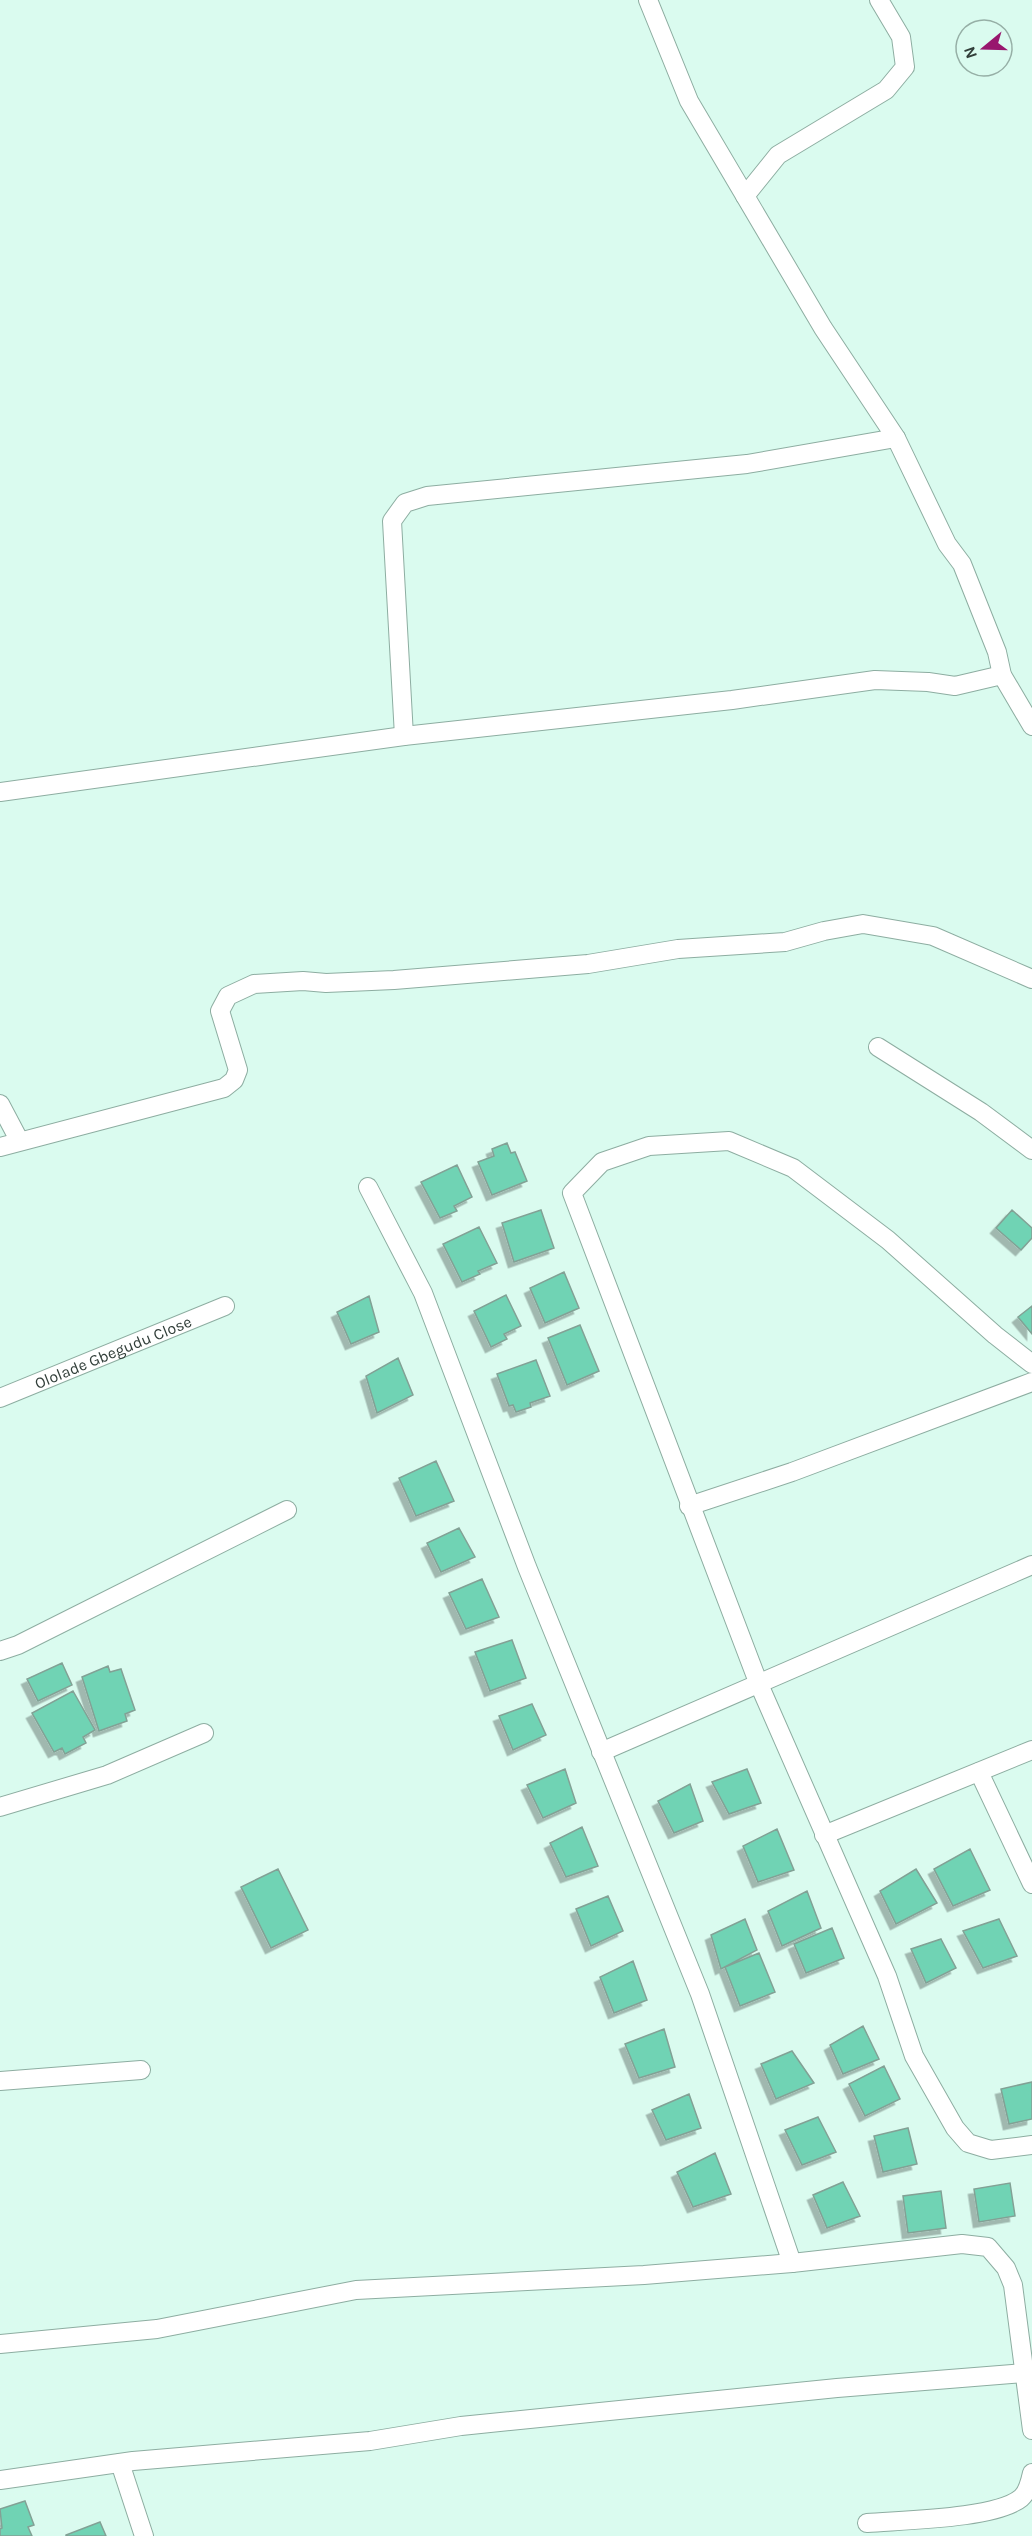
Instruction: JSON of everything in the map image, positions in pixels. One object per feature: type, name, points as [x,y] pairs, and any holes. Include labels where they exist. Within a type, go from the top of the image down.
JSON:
[{"type":"street","points":[[648,0],[689,100],[824,328],[896,438],[947,544],[962,564],[997,652],[1002,675],[1032,726]]},
{"type":"street","points":[[745,196],[778,155],[886,90],[905,67],[901,37],[879,0]]},
{"type":"street","points":[[404,736],[392,521],[405,503],[427,496],[747,464],[896,438]]},
{"type":"street","points":[[0,792],[404,736],[732,700],[875,680],[928,682],[955,686],[1002,675]]},
{"type":"street","points":[[0,1147],[19,1140],[224,1088],[234,1080],[238,1070],[220,1011],[228,996],[254,984],[394,980],[588,964],[678,949],[785,942],[824,931],[863,924],[933,936],[1032,979]]},
{"type":"street","points":[[878,1047],[981,1112],[1032,1150]]},
{"type":"street","points":[[0,1104],[19,1140]]},
{"type":"street","points":[[1032,1364],[995,1335],[888,1240],[793,1168],[729,1141],[649,1146],[602,1161],[572,1192],[689,1506],[758,1682],[887,1976],[914,2056],[955,2128],[968,2143],[991,2150],[1032,2145]]},
{"type":"street","points":[[368,1187],[423,1293],[527,1567],[700,1994],[792,2263]]},
{"type":"street","name":"Ololade Gbegudu Close","points":[[0,1398],[225,1306]]},
{"type":"street","points":[[689,1506],[792,1472],[1032,1382]]},
{"type":"street","points":[[0,1651],[18,1645],[287,1510]]},
{"type":"street","points":[[601,1752],[1032,1564]]},
{"type":"street","points":[[0,1807],[107,1775],[204,1733]]},
{"type":"street","points":[[824,1835],[1032,1750]]},
{"type":"street","points":[[979,1772],[1032,1884]]},
{"type":"street","points":[[0,2081],[141,2070]]},
{"type":"street","points":[[0,2344],[158,2329],[356,2290],[644,2275],[792,2263],[962,2244],[988,2247],[1006,2268],[1013,2285],[1032,2430]]},
{"type":"street","points":[[0,2480],[120,2463],[370,2442],[461,2426],[837,2388],[1024,2373]]},
{"type":"street","points":[[120,2463],[144,2536]]},
{"type":"street","points":[[867,2523],[982,2512],[1011,2505],[1022,2497],[1028,2488],[1032,2473]]},
{"type":"building","points":[[507,1143],[511,1153],[515,1152],[527,1181],[492,1195],[478,1162],[494,1156],[492,1149]]},
{"type":"building","points":[[457,1165],[472,1197],[454,1206],[457,1211],[440,1218],[421,1182]]},
{"type":"building","points":[[541,1210],[554,1248],[514,1262],[502,1223]]},
{"type":"building","points":[[1012,1210],[1032,1228],[1032,1238],[1021,1250],[996,1228]]},
{"type":"building","points":[[479,1227],[497,1263],[478,1271],[480,1274],[462,1282],[443,1244]]},
{"type":"building","points":[[564,1272],[579,1308],[545,1323],[530,1288]]},
{"type":"building","points":[[506,1295],[521,1326],[504,1334],[507,1339],[491,1347],[474,1311]]},
{"type":"building","points":[[369,1296],[379,1332],[351,1344],[337,1312]]},
{"type":"building","points":[[1032,1306],[1032,1334],[1018,1317]]},
{"type":"building","points":[[580,1325],[599,1371],[567,1385],[548,1338]]},
{"type":"building","points":[[398,1358],[413,1395],[377,1413],[366,1376]]},
{"type":"building","points":[[536,1360],[550,1396],[530,1403],[531,1407],[516,1412],[513,1405],[509,1406],[497,1374]]},
{"type":"building","points":[[436,1461],[454,1501],[416,1516],[399,1478]]},
{"type":"building","points":[[459,1528],[475,1557],[441,1572],[427,1543]]},
{"type":"building","points":[[482,1579],[499,1617],[466,1629],[449,1593]]},
{"type":"building","points":[[512,1640],[526,1678],[490,1691],[475,1652]]},
{"type":"building","points":[[62,1663],[72,1685],[38,1701],[27,1679]]},
{"type":"building","points":[[108,1666],[110,1672],[121,1669],[135,1710],[125,1714],[127,1721],[99,1731],[82,1677]]},
{"type":"building","points":[[73,1691],[95,1730],[83,1737],[86,1743],[65,1754],[62,1748],[54,1752],[32,1713]]},
{"type":"building","points":[[532,1704],[546,1735],[513,1750],[499,1716]]},
{"type":"building","points":[[565,1769],[576,1803],[543,1818],[527,1785]]},
{"type":"building","points":[[747,1769],[761,1803],[729,1814],[712,1782]]},
{"type":"building","points":[[690,1784],[703,1821],[674,1833],[658,1801]]},
{"type":"building","points":[[582,1827],[598,1866],[566,1877],[550,1843]]},
{"type":"building","points":[[777,1829],[794,1870],[758,1882],[743,1846]]},
{"type":"building","points":[[970,1849],[990,1890],[953,1906],[934,1869]]},
{"type":"building","points":[[278,1869],[308,1930],[271,1948],[241,1887]]},
{"type":"building","points":[[916,1869],[937,1903],[896,1924],[880,1891]]},
{"type":"building","points":[[807,1891],[821,1928],[782,1946],[768,1911]]},
{"type":"building","points":[[608,1896],[623,1931],[591,1946],[576,1909]]},
{"type":"building","points":[[745,1919],[757,1950],[721,1969],[711,1935]]},
{"type":"building","points":[[999,1919],[1017,1956],[983,1968],[963,1931]]},
{"type":"building","points":[[832,1928],[844,1958],[806,1973],[794,1944]]},
{"type":"building","points":[[941,1939],[956,1968],[926,1983],[911,1949]]},
{"type":"building","points":[[759,1953],[775,1992],[740,2006],[725,1967]]},
{"type":"building","points":[[633,1961],[647,2000],[614,2013],[600,1977]]},
{"type":"building","points":[[863,2026],[879,2059],[843,2074],[830,2045]]},
{"type":"building","points":[[664,2029],[675,2067],[639,2078],[625,2044]]},
{"type":"building","points":[[792,2051],[814,2083],[776,2099],[761,2064]]},
{"type":"building","points":[[884,2066],[900,2099],[865,2116],[849,2084]]},
{"type":"building","points":[[1032,2082],[1032,2119],[1009,2124],[1001,2089]]},
{"type":"building","points":[[689,2094],[701,2128],[666,2140],[652,2110]]},
{"type":"building","points":[[818,2117],[836,2152],[802,2165],[785,2130]]},
{"type":"building","points":[[908,2128],[917,2164],[883,2172],[874,2136]]},
{"type":"building","points":[[715,2153],[731,2194],[693,2207],[677,2172]]},
{"type":"building","points":[[843,2182],[860,2216],[827,2228],[813,2195]]},
{"type":"building","points":[[1010,2183],[1015,2216],[979,2222],[974,2189]]},
{"type":"building","points":[[941,2191],[946,2228],[908,2233],[903,2196]]},
{"type":"building","points":[[25,2501],[34,2525],[28,2527],[32,2536],[0,2536],[2,2528],[0,2509]]},
{"type":"building","points":[[100,2522],[106,2536],[66,2536],[66,2535]]}]
